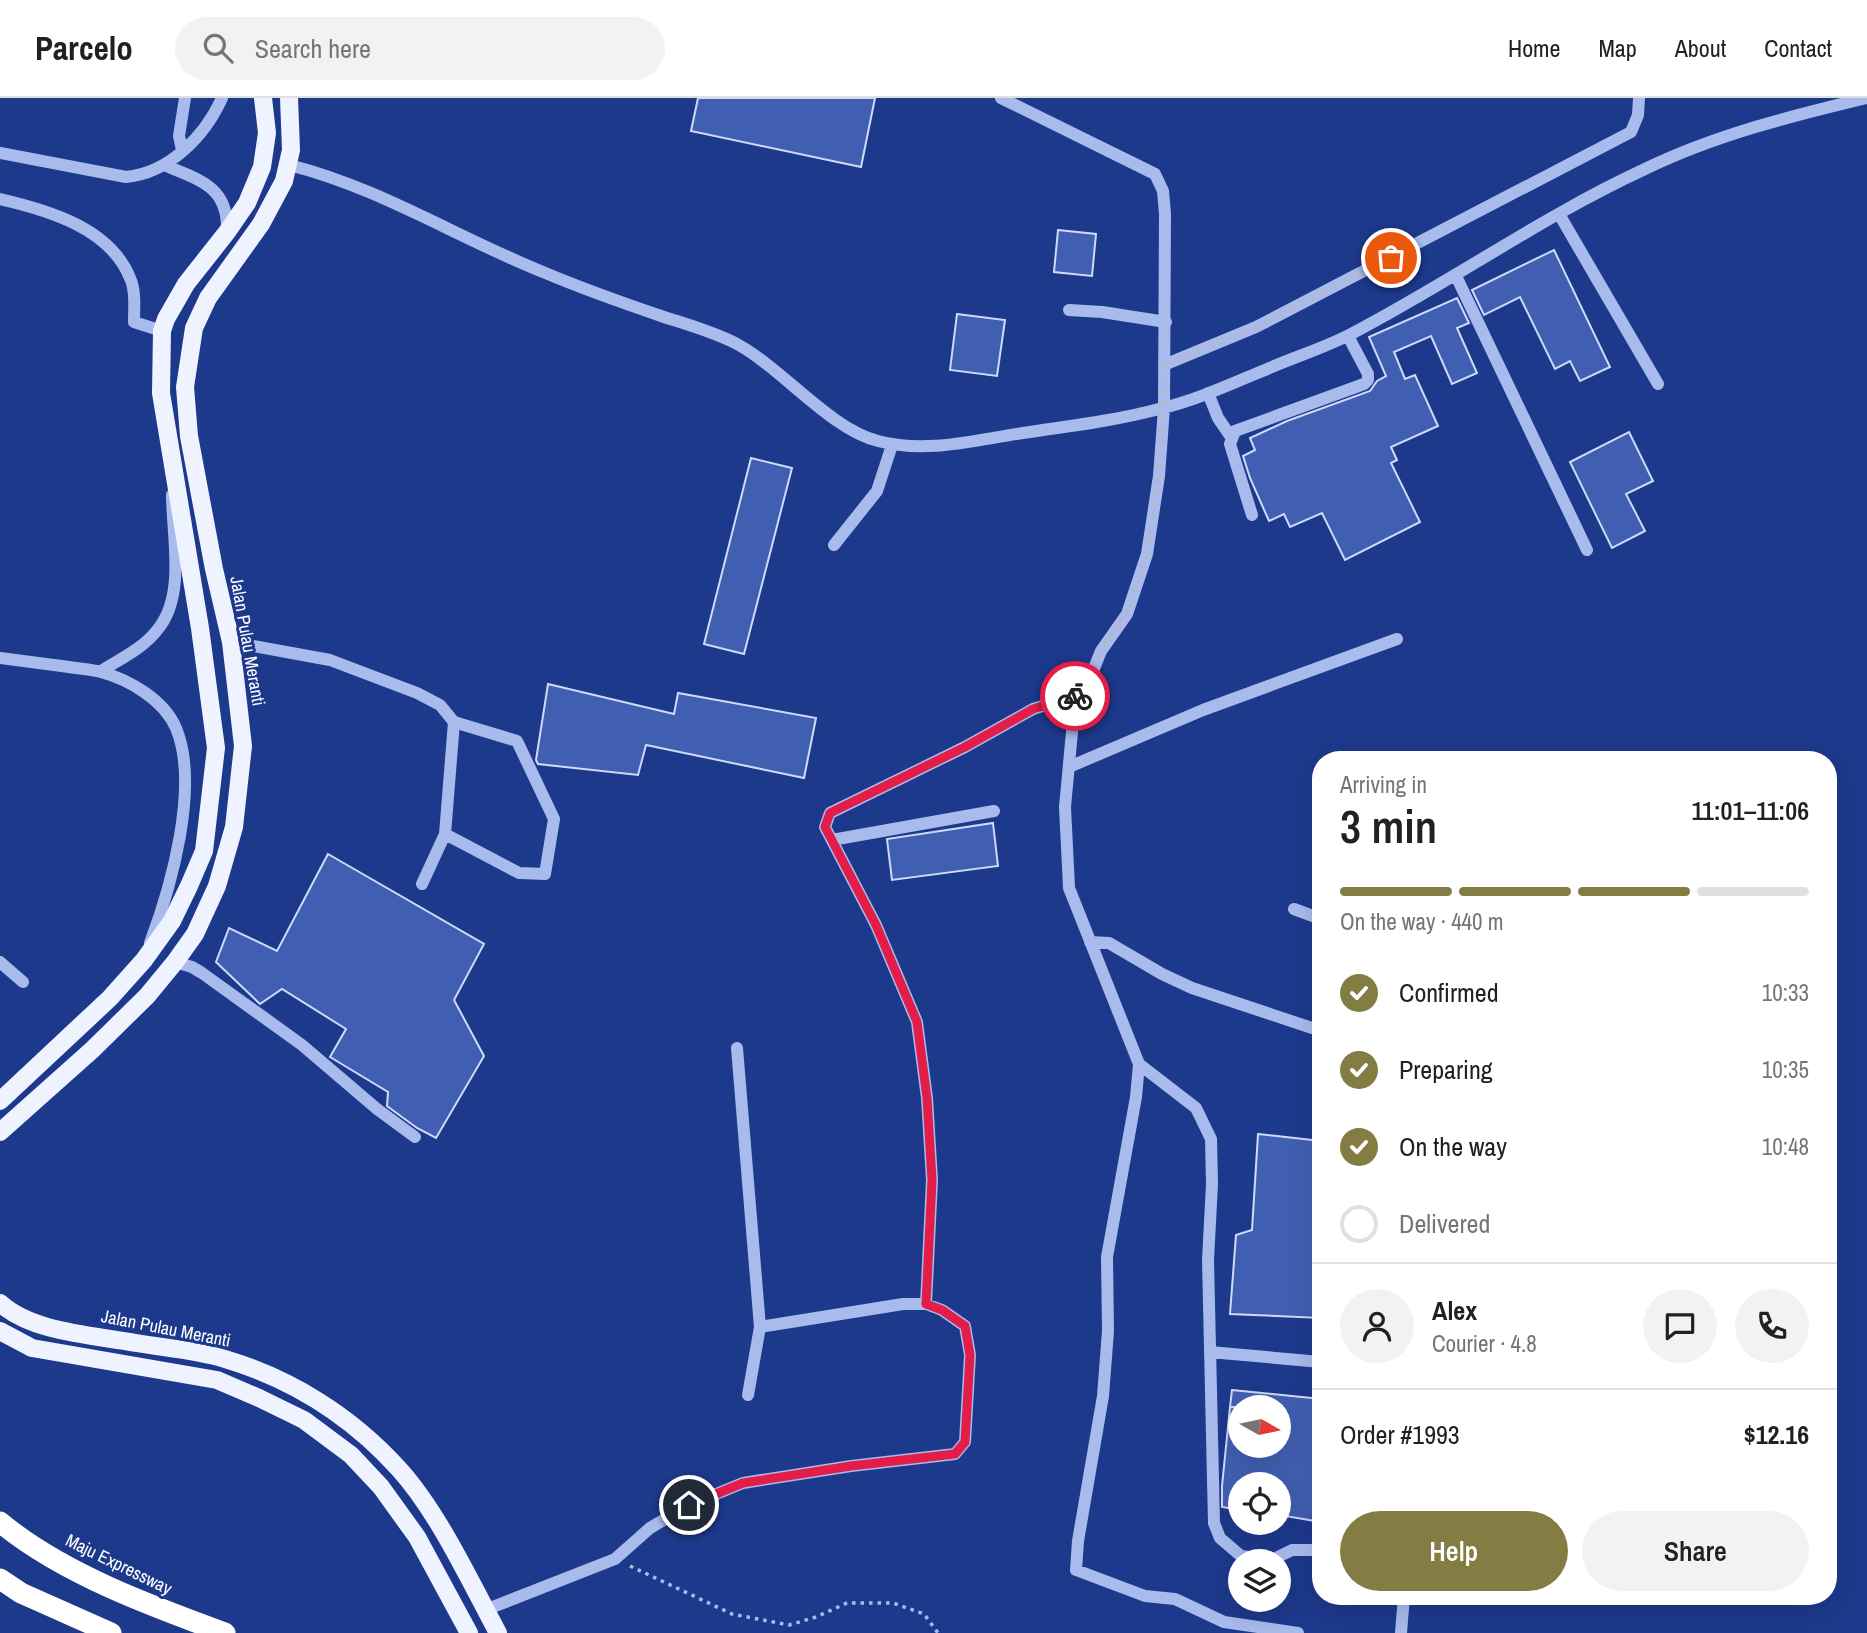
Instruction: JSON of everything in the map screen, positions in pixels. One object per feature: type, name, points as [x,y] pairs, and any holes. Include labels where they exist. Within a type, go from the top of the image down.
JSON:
[{"type":"highway","name":"Maju Expressway","points":[[0,1522],[12,1533],[58,1561],[153,1607],[225,1633]]},
{"type":"highway","points":[[0,1579],[21,1593],[111,1633]]},
{"type":"main road","points":[[0,1101],[110,998],[144,960],[172,921],[204,851],[216,748],[200,628],[161,393],[162,331],[186,284],[247,203],[262,167],[267,133],[263,98]]},
{"type":"main road","name":"Jalan Pulau Meranti","points":[[0,1132],[92,1050],[146,996],[175,962],[195,934],[217,886],[234,827],[243,746],[231,642],[189,436],[185,387],[194,328],[208,298],[261,224],[284,181],[289,165],[289,98]]},
{"type":"main road","name":"Jalan Pulau Meranti","points":[[0,1303],[6,1309],[41,1326],[224,1358],[272,1376],[321,1401],[400,1470],[438,1525],[498,1633]]},
{"type":"main road","points":[[0,1331],[32,1348],[217,1380],[304,1420],[351,1455],[381,1487],[416,1538],[469,1633]]},
{"type":"street","points":[[182,150],[179,136],[185,98]]},
{"type":"street","points":[[0,153],[126,177],[145,175],[164,165],[194,140],[216,112],[222,98]]},
{"type":"street","points":[[1001,98],[1154,174],[1163,191],[1166,214],[1164,408],[1159,476],[1147,554],[1127,614],[1101,651],[1073,722],[1065,807],[1069,888],[1139,1064],[1136,1097],[1107,1257],[1108,1331],[1103,1395],[1078,1541],[1076,1570],[1145,1596],[1175,1600],[1224,1622],[1298,1633]]},
{"type":"street","points":[[1164,365],[1256,327],[1631,132],[1639,115],[1639,98]]},
{"type":"street","points":[[289,165],[370,192],[460,236],[594,293],[719,335],[765,362],[851,431],[871,440],[892,445],[932,447],[1111,420],[1164,408],[1208,393],[1348,335],[1643,169],[1700,145],[1793,116],[1866,98]]},
{"type":"street","points":[[164,165],[198,179],[218,193],[228,212],[227,232]]},
{"type":"street","points":[[0,199],[30,205],[72,220],[102,240],[131,279],[134,322],[162,331]]},
{"type":"street","points":[[1559,214],[1658,384]]},
{"type":"street","points":[[1456,276],[1587,550]]},
{"type":"street","points":[[1069,310],[1166,322]]},
{"type":"street","points":[[1252,515],[1230,444],[1231,437],[1235,431],[1364,384],[1368,380],[1368,374],[1348,335]]},
{"type":"street","points":[[1208,393],[1218,418],[1231,437]]},
{"type":"street","points":[[834,545],[877,491],[892,445]]},
{"type":"street","points":[[101,671],[139,647],[159,628],[170,606],[176,566],[172,517],[172,462]]},
{"type":"street","points":[[1069,767],[1203,710],[1397,639]]},
{"type":"street","points":[[231,642],[330,660],[417,693],[440,705],[454,722],[517,741],[554,819],[545,874],[519,873],[445,834]]},
{"type":"street","points":[[0,658],[101,671],[144,691],[160,704],[176,727],[184,756],[184,795],[178,847],[163,908],[144,960]]},
{"type":"street","points":[[926,1304],[932,1180],[927,1098],[917,1022],[876,925],[825,827],[830,813],[965,747],[1033,709],[1085,693]]},
{"type":"street","points":[[422,884],[445,834],[454,722]]},
{"type":"street","points":[[832,839],[994,811]]},
{"type":"street","points":[[1294,909],[1312,916]]},
{"type":"street","points":[[1090,942],[1116,946],[1162,974],[1192,988],[1312,1028]]},
{"type":"street","points":[[0,962],[23,982]]},
{"type":"street","points":[[175,962],[202,973],[302,1045],[377,1109],[415,1137]]},
{"type":"street","points":[[737,1048],[760,1327],[748,1395]]},
{"type":"street","points":[[1139,1064],[1196,1108],[1210,1139],[1212,1184],[1208,1260],[1214,1523],[1220,1538],[1241,1556],[1272,1560],[1292,1550],[1312,1550]]},
{"type":"street","points":[[485,1610],[615,1559],[650,1528],[689,1505],[743,1483],[851,1466],[955,1454],[965,1442],[970,1355],[965,1326],[942,1310],[926,1304],[903,1304],[760,1327]]},
{"type":"street","points":[[1210,1352],[1312,1361]]},
{"type":"street","points":[[1401,1633],[1403,1605]]},
{"type":"path","points":[[615,1559],[732,1614],[789,1625],[816,1617],[846,1603],[893,1603],[924,1614],[938,1633]]},
{"type":"building","points":[[698,98],[875,98],[861,167],[691,131]]},
{"type":"building","points":[[1058,230],[1096,234],[1092,276],[1054,272]]},
{"type":"building","points":[[1554,250],[1610,367],[1580,381],[1570,361],[1555,369],[1520,297],[1484,315],[1472,290]]},
{"type":"building","points":[[1457,298],[1469,323],[1457,328],[1477,373],[1452,384],[1431,336],[1394,352],[1405,379],[1415,375],[1438,426],[1391,447],[1397,460],[1391,463],[1420,522],[1345,560],[1322,513],[1290,527],[1284,514],[1269,521],[1243,456],[1255,450],[1250,438],[1287,421],[1370,391],[1377,381],[1386,376],[1369,337]]},
{"type":"building","points":[[957,314],[1005,320],[997,376],[950,370]]},
{"type":"building","points":[[1629,432],[1653,481],[1626,494],[1645,531],[1612,548],[1570,462]]},
{"type":"building","points":[[751,458],[792,468],[744,654],[704,644]]},
{"type":"building","points":[[548,684],[674,714],[678,693],[816,718],[804,778],[646,745],[638,775],[538,764],[536,760]]},
{"type":"building","points":[[993,823],[998,866],[892,880],[887,839]]},
{"type":"building","points":[[328,854],[484,944],[454,1000],[484,1056],[436,1138],[387,1106],[388,1092],[330,1057],[346,1029],[282,989],[260,1004],[216,962],[229,928],[277,951]]},
{"type":"building","points":[[1258,1134],[1312,1140],[1312,1318],[1230,1314],[1236,1235],[1252,1230]]},
{"type":"building","points":[[1232,1390],[1281,1395],[1231,1395]]},
{"type":"building","points":[[1292,1396],[1312,1398],[1312,1520],[1291,1517],[1291,1472],[1228,1472],[1228,1508],[1222,1507],[1228,1427],[1228,1458],[1292,1458]]},
{"type":"way so far","points":[[1075,696],[1085,693],[1101,651],[1127,614],[1147,554],[1159,476],[1164,365],[1256,327],[1391,258]]},
{"type":"route","points":[[689,1505],[743,1483],[851,1466],[955,1454],[965,1442],[970,1355],[965,1326],[942,1310],[926,1304],[932,1180],[927,1098],[917,1022],[876,925],[825,827],[830,813],[849,803],[965,747],[1033,709],[1075,696]]}]
